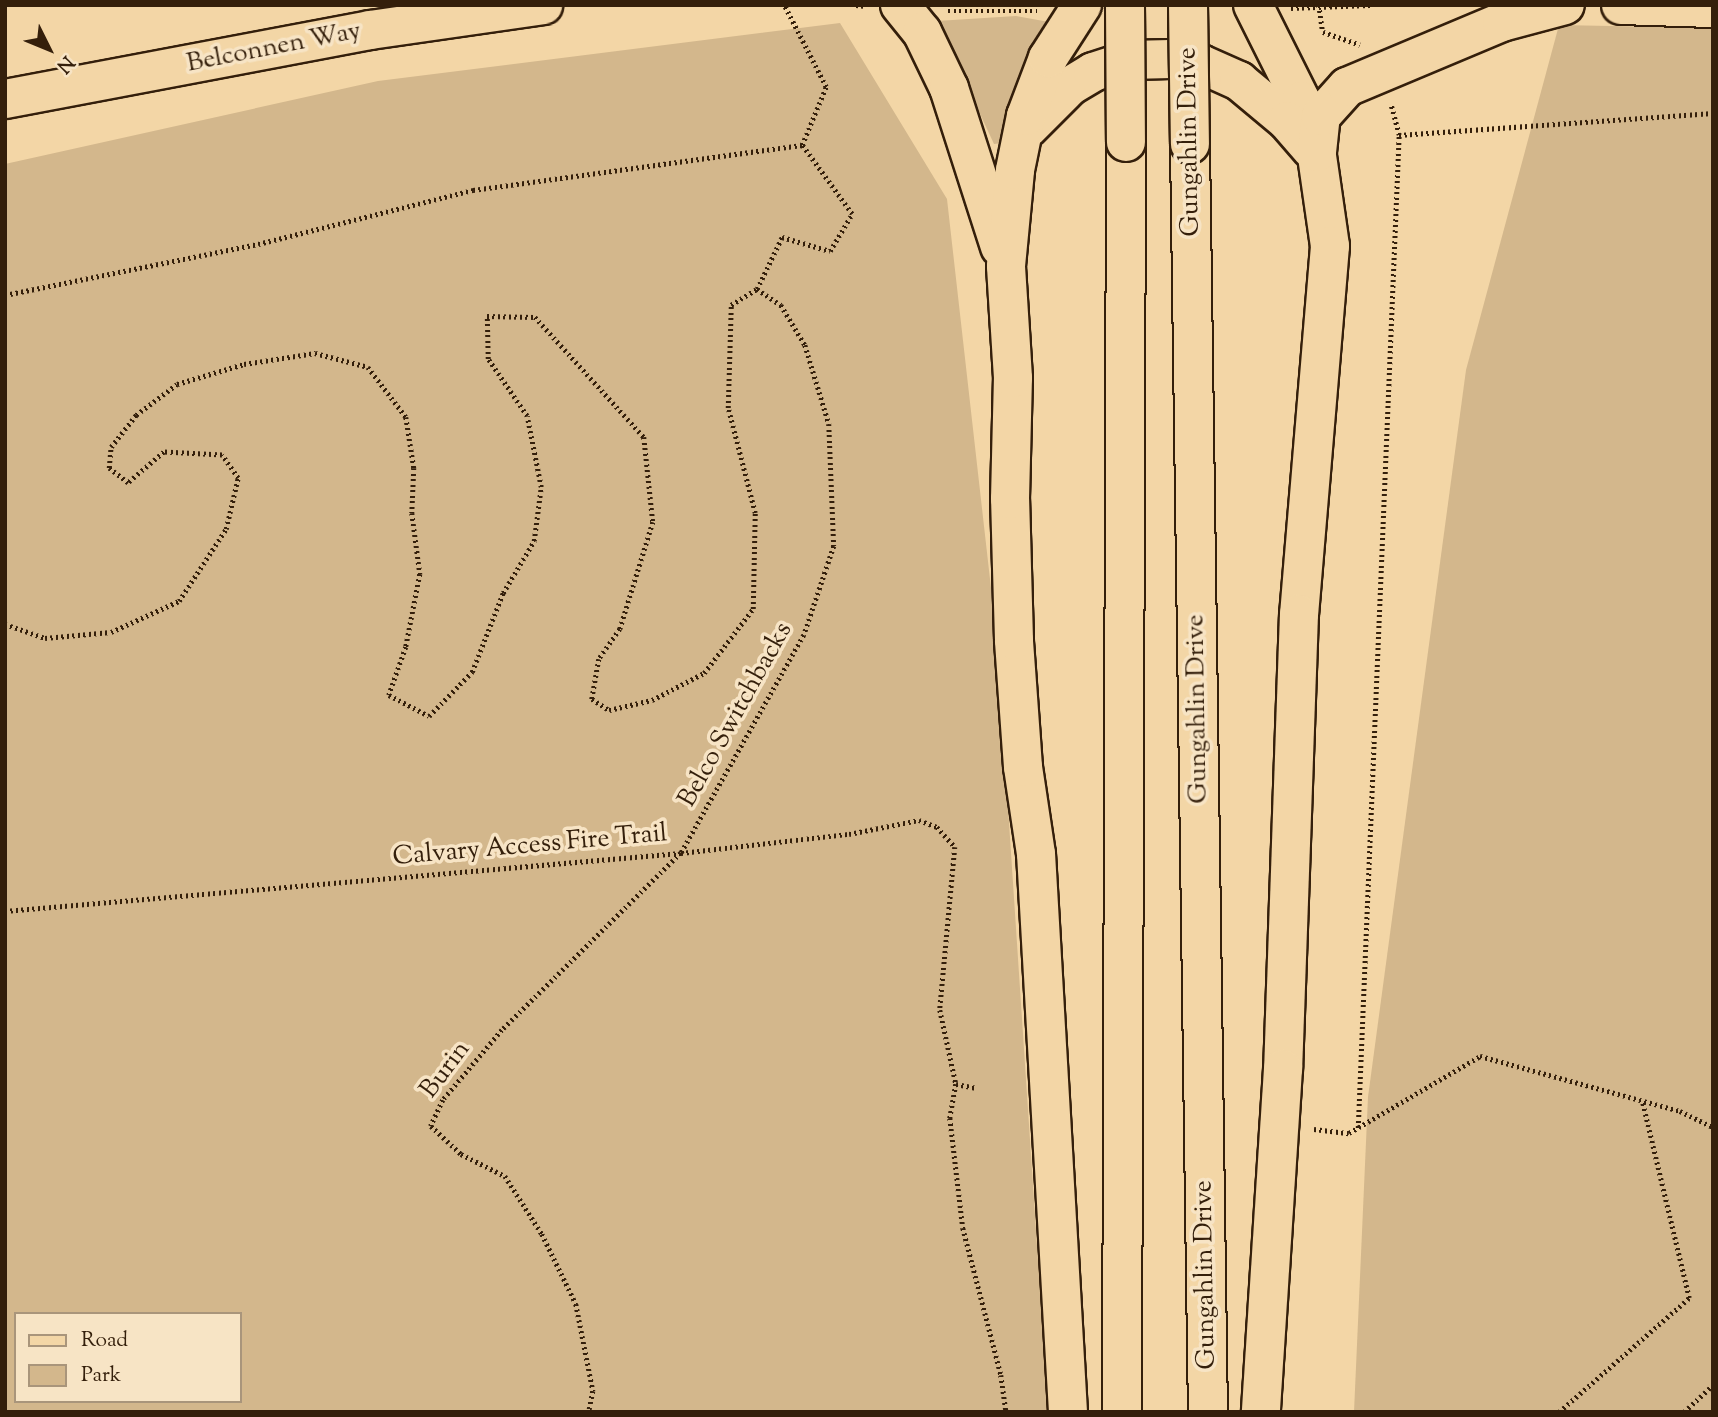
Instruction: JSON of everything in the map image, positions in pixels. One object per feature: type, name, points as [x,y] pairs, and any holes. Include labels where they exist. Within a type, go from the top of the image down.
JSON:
[{"type":"main road","name":"Belconnen Way","points":[[5,99],[370,30],[543,5]]},
{"type":"main road","points":[[1122,1412],[1125,5]]},
{"type":"main road","name":"Gungahlin Drive","points":[[1188,5],[1208,1412]]},
{"type":"main road","points":[[1253,5],[1286,65],[1317,156],[1328,223],[1329,282],[1299,614],[1283,1069],[1261,1412]]},
{"type":"main road","points":[[1317,156],[1318,127],[1325,108],[1347,87],[1518,16],[1564,5]]},
{"type":"main road","points":[[1620,5],[1713,8]]},
{"type":"main road","points":[[918,8],[922,32],[945,79],[1006,266]]},
{"type":"main road","points":[[1066,8],[1022,135],[1006,266],[1013,378],[1010,499],[1015,653],[1023,766],[1036,853],[1068,1412]]},
{"type":"main road","points":[[1022,135],[1058,97],[1093,72],[1129,60],[1171,58],[1201,64],[1239,81],[1287,121],[1317,156]]},
{"type":"path","points":[[784,5],[826,87],[803,145]]},
{"type":"path","points":[[1358,1128],[1399,135],[1378,72],[1364,48],[1323,32],[1319,7],[1370,5]]},
{"type":"path","points":[[918,8],[1066,8]]},
{"type":"path","points":[[1399,135],[1713,113]]},
{"type":"path","points":[[757,289],[782,237],[830,251],[852,214],[803,145]]},
{"type":"path","points":[[5,295],[258,244],[473,190],[803,145]]},
{"type":"path","name":"Belco Switchbacks","points":[[5,624],[45,638],[111,632],[179,601],[226,529],[238,478],[222,455],[163,452],[128,483],[109,468],[111,447],[136,415],[177,384],[244,363],[315,353],[368,367],[406,417],[414,468],[412,513],[420,574],[407,647],[389,695],[429,716],[472,671],[503,593],[534,541],[541,486],[527,416],[488,359],[487,316],[535,317],[644,437],[653,522],[620,629],[599,659],[592,699],[609,710],[652,700],[704,673],[753,609],[755,513],[729,408],[729,351],[731,305],[757,289],[781,305],[805,345],[821,393],[829,425],[834,546],[792,659],[681,853]]},
{"type":"path","name":"Calvary Access Fire Trail","points":[[5,911],[681,853],[849,834],[919,820],[937,827],[955,847],[940,1010],[957,1084]]},
{"type":"path","name":"Burin","points":[[589,1412],[593,1391],[576,1304],[542,1234],[505,1176],[461,1154],[431,1126],[443,1100],[502,1030],[681,853]]},
{"type":"path","points":[[1314,1129],[1349,1133],[1480,1056],[1680,1111],[1713,1127]]},
{"type":"path","points":[[977,1088],[957,1084],[950,1118],[963,1228],[1001,1375],[1006,1412]]},
{"type":"path","points":[[1559,1412],[1689,1298],[1642,1101]]},
{"type":"path","points":[[1684,1412],[1713,1385]]},
{"type":"green space","points":[[1016,16],[1049,22],[1002,143],[994,144],[937,21]]},
{"type":"green space","points":[[840,23],[947,199],[997,641],[1048,1412],[5,1412],[5,164],[378,81]]},
{"type":"green space","points":[[1559,25],[1713,28],[1713,1412],[1354,1412],[1368,1097],[1466,370]]}]
